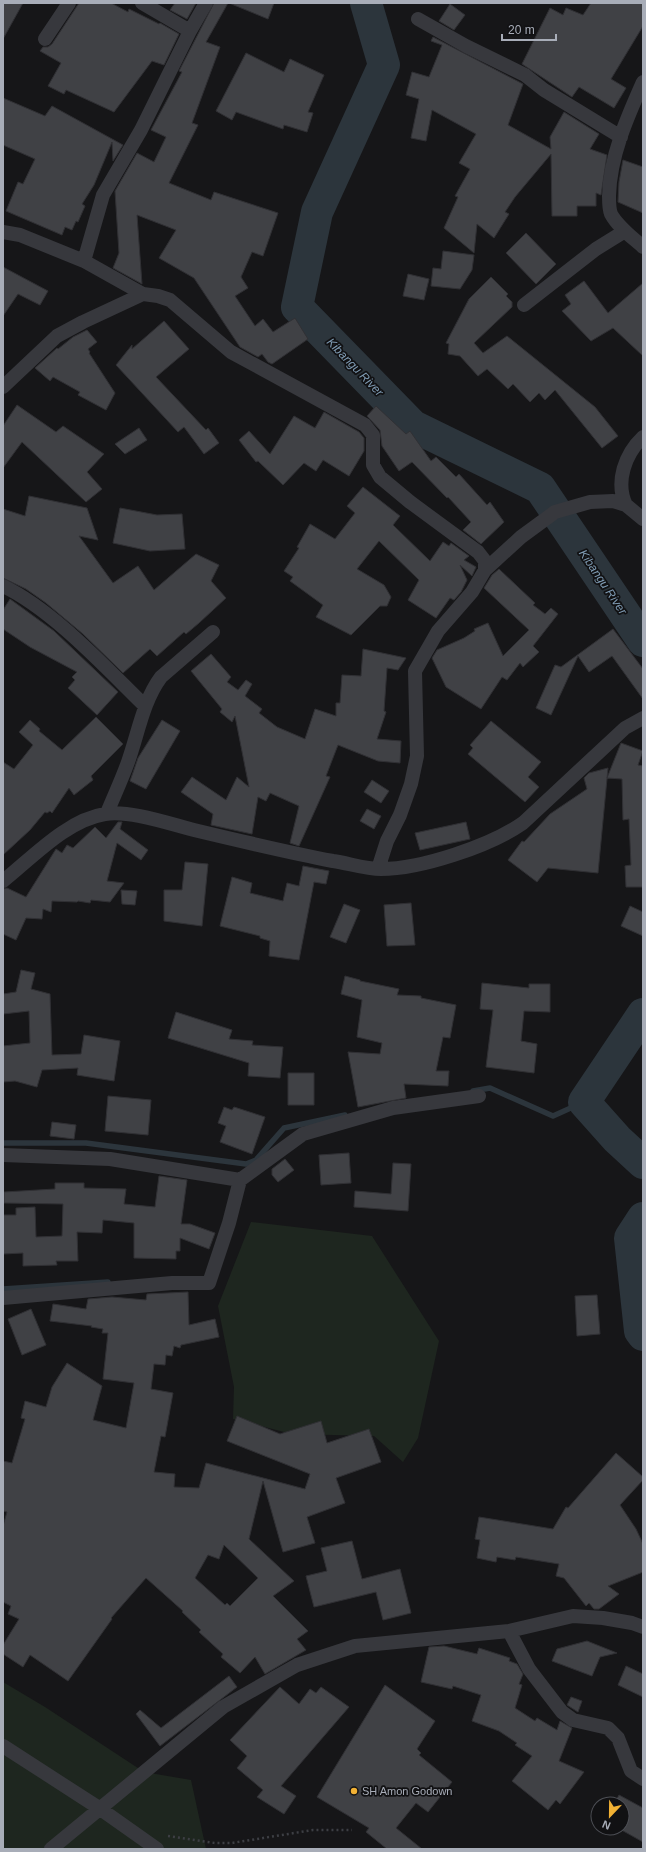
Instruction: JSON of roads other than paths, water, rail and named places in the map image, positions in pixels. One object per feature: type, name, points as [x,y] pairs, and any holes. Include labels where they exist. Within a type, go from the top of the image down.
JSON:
[{"type":"street","points":[[45,39],[69,3]]},
{"type":"street","points":[[142,3],[190,31]]},
{"type":"street","points":[[84,261],[103,195],[141,130],[190,31],[206,3]]},
{"type":"street","points":[[418,19],[466,46],[525,75],[544,90],[621,137]]},
{"type":"street","points":[[643,82],[616,151],[610,179],[609,204],[611,213],[625,231],[643,247]]},
{"type":"street","points":[[524,305],[596,249],[625,231]]},
{"type":"street","points":[[3,232],[20,235],[84,261],[143,294],[158,296],[170,300],[231,352],[366,425],[373,436],[373,465],[380,477],[410,502],[478,552],[485,561],[485,570]]},
{"type":"street","points":[[3,387],[57,336],[143,294]]},
{"type":"street","points":[[626,505],[621,494],[623,471],[628,456],[637,442],[643,437]]},
{"type":"street","points":[[378,869],[387,841],[400,815],[412,784],[417,756],[415,671],[438,631],[472,592],[485,570],[521,537],[555,512],[590,502],[614,501],[626,505],[643,519]]},
{"type":"street","points":[[3,586],[35,606],[64,629],[145,706]]},
{"type":"street","points":[[107,813],[128,762],[145,706],[154,686],[161,677],[213,632]]},
{"type":"street","points":[[3,881],[68,828],[89,818],[107,813],[134,815],[279,850],[378,869],[399,868],[426,862],[484,844],[507,834],[523,823],[625,728],[643,718]]},
{"type":"street","points":[[3,1298],[172,1283],[209,1283],[229,1222],[240,1180],[303,1134],[393,1108],[479,1096]]},
{"type":"street","points":[[3,1155],[110,1159],[240,1180]]},
{"type":"street","points":[[51,1849],[223,1707],[297,1665],[355,1646],[509,1631],[573,1616],[611,1619],[632,1623],[643,1627]]},
{"type":"street","points":[[509,1631],[529,1669],[562,1712],[573,1720],[608,1728],[618,1738],[631,1771],[643,1779]]},
{"type":"street","points":[[3,1746],[99,1808],[157,1849]]},
{"type":"waterway","name":"Kibangu River","points":[[366,3],[384,65],[317,212],[297,307],[413,426],[540,488],[643,641]]},
{"type":"waterway","points":[[643,1014],[584,1102],[617,1139],[643,1163]]},
{"type":"waterway","points":[[473,1091],[490,1088],[553,1116],[584,1102]]},
{"type":"waterway","points":[[3,1143],[86,1143],[246,1164],[256,1160],[284,1128],[345,1115]]},
{"type":"waterway","points":[[643,1218],[630,1238],[640,1331],[643,1335]]},
{"type":"waterway","points":[[3,1289],[108,1282]]},
{"type":"place","name":"SH Amon Godown","points":[[354,1791]]}]
